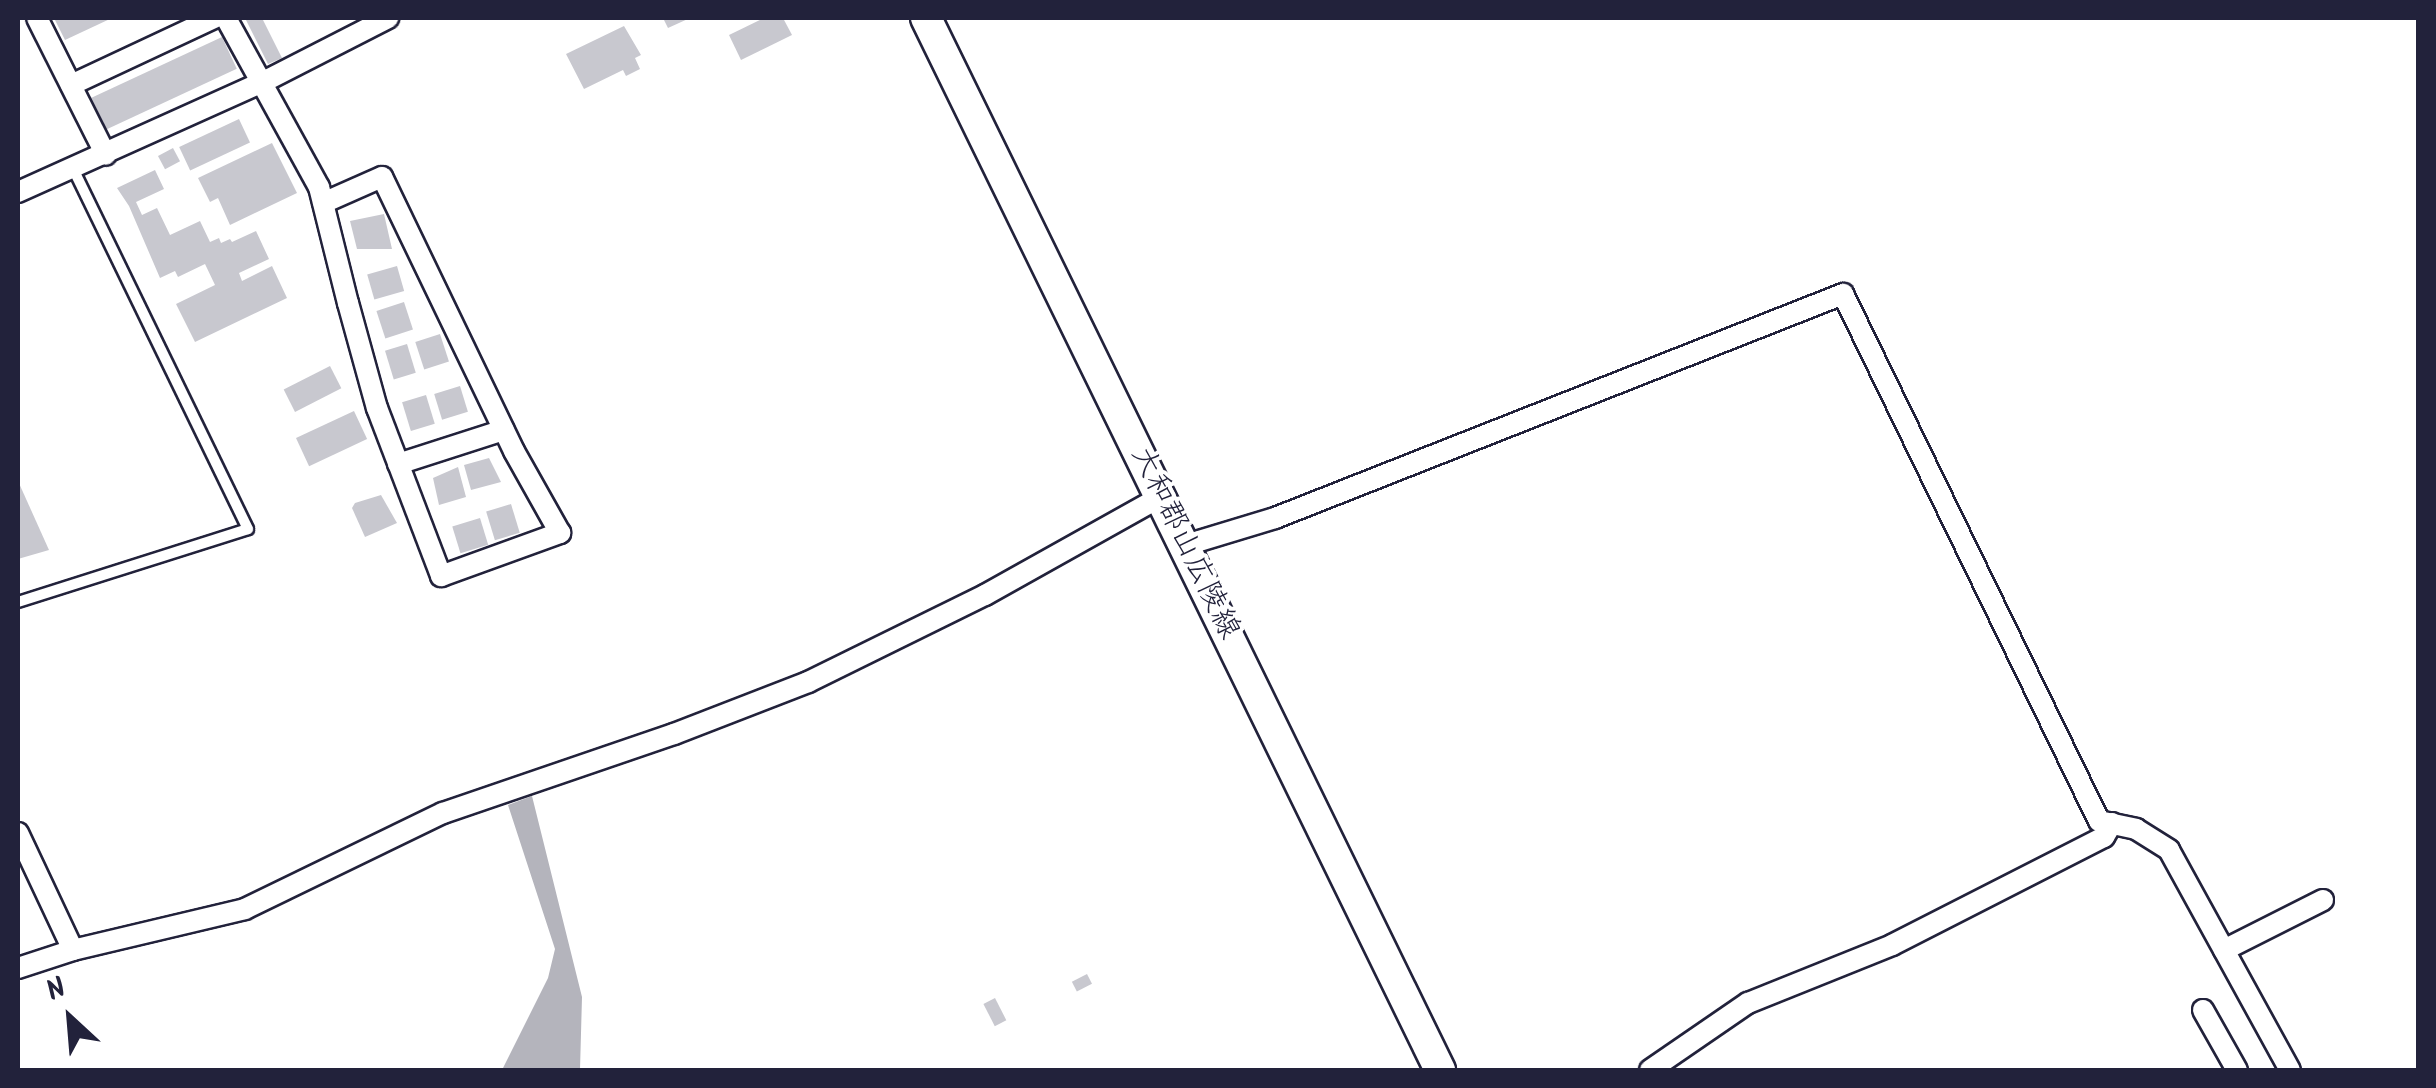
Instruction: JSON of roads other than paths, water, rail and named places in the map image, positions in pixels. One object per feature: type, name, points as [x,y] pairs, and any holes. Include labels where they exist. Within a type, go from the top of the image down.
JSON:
[{"type":"main road","name":"大和郡山広陵線","points":[[926,18],[1440,1070]]},
{"type":"street","points":[[37,18],[106,155]]},
{"type":"street","points":[[71,85],[214,18]]},
{"type":"street","points":[[226,18],[308,163],[323,203],[377,408],[441,576],[560,533],[504,430],[382,177],[323,203]]},
{"type":"street","points":[[18,192],[261,83],[388,18]]},
{"type":"street","points":[[1186,544],[1275,518],[1843,294],[2099,821],[2136,829],[2169,850],[2290,1070]]},
{"type":"street","points":[[398,464],[504,430]]},
{"type":"street","points":[[18,968],[73,950],[245,909],[444,813],[674,734],[808,682],[985,595],[1162,496]]},
{"type":"street","points":[[1650,1070],[1748,1003],[1892,945],[2104,837],[2112,823]]},
{"type":"street","points":[[18,833],[73,950]]},
{"type":"street","points":[[2224,950],[2323,900]]},
{"type":"street","points":[[2203,1010],[2237,1070]]},
{"type":"lane","points":[[18,602],[248,530],[73,169]]}]
